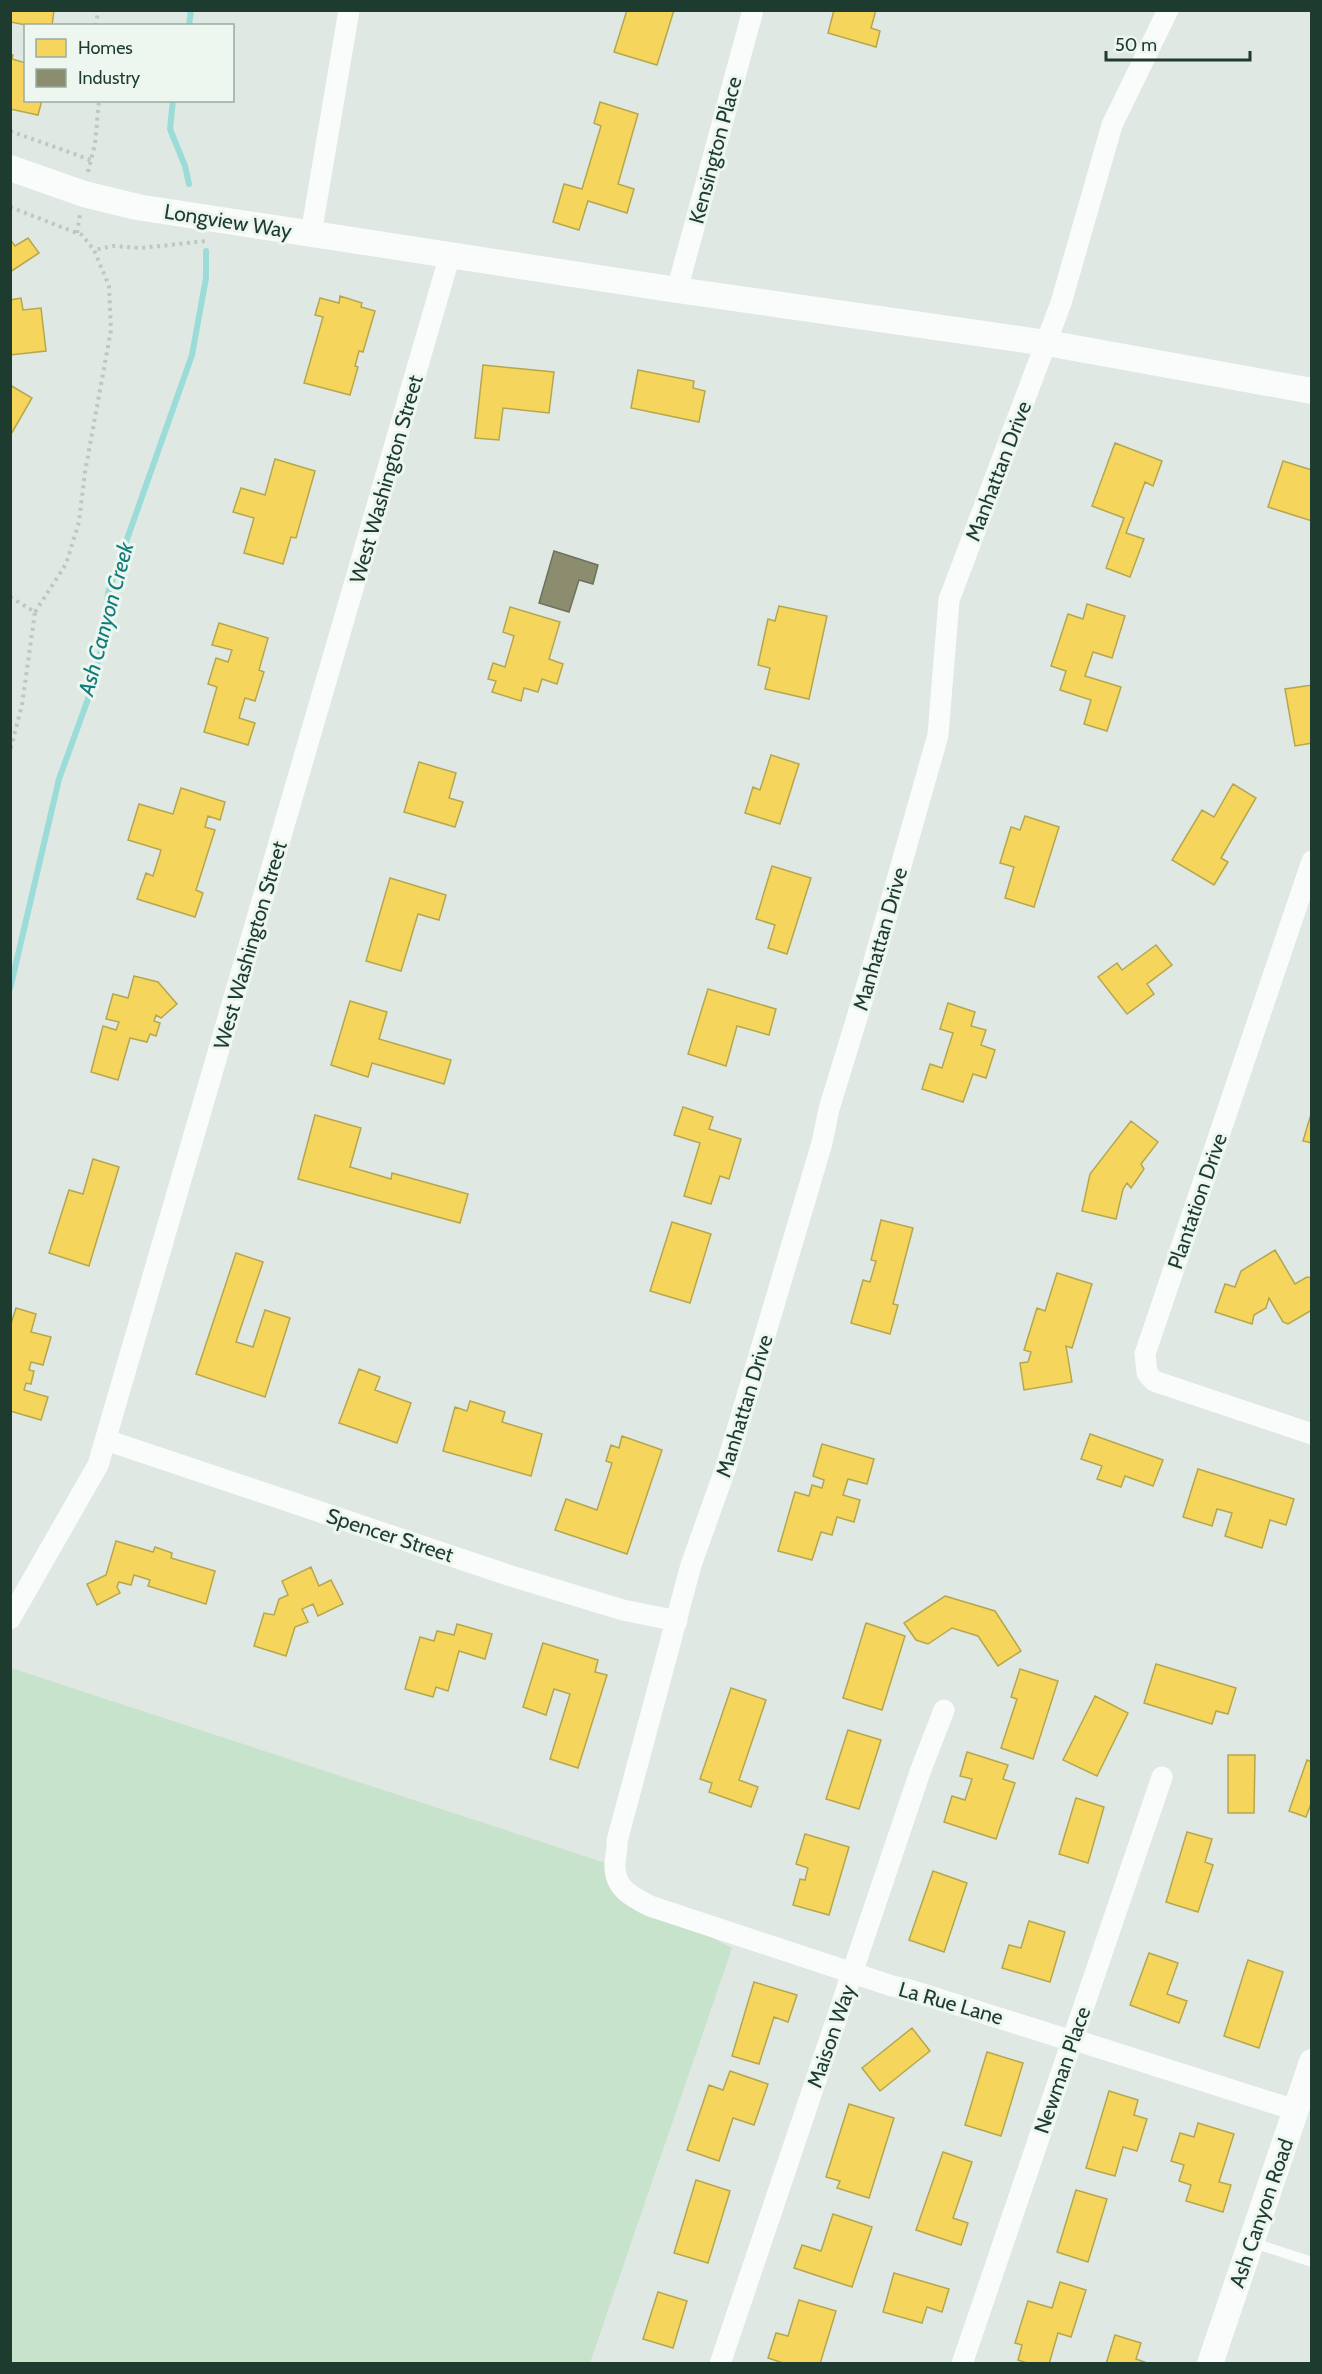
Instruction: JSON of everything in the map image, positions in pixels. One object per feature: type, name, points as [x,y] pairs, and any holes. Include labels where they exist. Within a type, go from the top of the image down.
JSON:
[{"type":"street","points":[[311,234],[349,10]]},
{"type":"street","name":"Kensington Place","points":[[677,290],[753,10]]},
{"type":"street","name":"Manhattan Drive","points":[[617,1878],[615,1866],[617,1841],[691,1565],[740,1422],[938,735],[949,600],[1061,303],[1112,125],[1168,10]]},
{"type":"street","name":"Longview Way","points":[[10,168],[84,194],[137,207],[677,290],[1047,343],[1311,391]]},
{"type":"street","name":"West Washington Street","points":[[10,1619],[98,1466],[450,255]]},
{"type":"street","name":"Plantation Drive","points":[[1311,861],[1145,1354],[1147,1373],[1154,1381],[1311,1434]]},
{"type":"street","name":"Spencer Street","points":[[106,1440],[511,1576],[623,1610],[677,1621]]},
{"type":"street","name":"Maison Way","points":[[720,2364],[920,1772],[944,1710]]},
{"type":"street","name":"Newman Place","points":[[962,2364],[1162,1777]]},
{"type":"street","name":"La Rue Lane","points":[[617,1878],[626,1893],[650,1906],[852,1972],[1295,2110]]},
{"type":"street","name":"Ash Canyon Road","points":[[1210,2364],[1311,2062]]},
{"type":"lane","points":[[1251,2242],[1311,2262]]},
{"type":"path","points":[[88,172],[95,144],[99,102]]},
{"type":"path","points":[[10,131],[91,160]]},
{"type":"path","points":[[10,207],[82,235],[94,250],[109,286],[111,330],[85,472],[79,522],[66,564],[35,612],[22,705],[10,751]]},
{"type":"path","points":[[77,233],[80,213]]},
{"type":"path","points":[[94,250],[113,246],[141,248],[211,240]]},
{"type":"path","points":[[10,597],[35,612]]},
{"type":"green space","points":[[11,1668],[615,1866],[650,1906],[732,1948],[590,2363],[11,2364]]},
{"type":"building: Homes","points":[[10,10],[54,10],[52,24],[24,25],[10,22]]},
{"type":"building: Homes","points":[[627,10],[674,10],[657,65],[614,52]]},
{"type":"building: Homes","points":[[834,10],[876,10],[871,28],[880,31],[876,47],[828,33]]},
{"type":"building: Homes","points":[[10,54],[13,55],[12,59],[24,62],[24,102],[41,102],[38,115],[10,109]]},
{"type":"building: Homes","points":[[600,102],[638,114],[618,184],[634,189],[627,213],[588,201],[579,230],[553,222],[564,184],[582,189],[601,126],[594,123]]},
{"type":"building: Homes","points":[[28,238],[39,253],[10,272],[10,239],[15,246]]},
{"type":"building: Homes","points":[[340,296],[362,303],[361,307],[375,311],[363,352],[359,351],[355,366],[358,367],[350,395],[304,383],[323,317],[315,315],[320,298],[339,303]]},
{"type":"building: Homes","points":[[21,298],[23,310],[41,308],[46,351],[10,355],[10,300]]},
{"type":"building: Homes","points":[[483,365],[554,372],[549,413],[503,408],[499,440],[475,438]]},
{"type":"building: Homes","points":[[638,370],[694,381],[693,388],[705,391],[699,422],[631,408]]},
{"type":"building: Homes","points":[[10,385],[32,398],[10,436]]},
{"type":"building: Homes","points":[[1115,443],[1162,461],[1153,486],[1145,482],[1126,533],[1144,539],[1130,577],[1106,568],[1124,518],[1092,506]]},
{"type":"building: Homes","points":[[275,459],[315,471],[296,538],[291,537],[283,564],[244,553],[254,518],[233,512],[241,488],[265,495]]},
{"type":"building: Homes","points":[[1283,461],[1312,470],[1312,521],[1268,507]]},
{"type":"building: Homes","points":[[1087,604],[1125,616],[1112,658],[1093,652],[1085,676],[1121,687],[1107,731],[1084,724],[1091,700],[1060,690],[1066,671],[1051,666],[1068,614],[1083,619]]},
{"type":"building: Homes","points":[[779,606],[827,616],[809,699],[765,689],[770,668],[758,665],[768,619],[775,621]]},
{"type":"building: Homes","points":[[510,607],[560,622],[549,659],[563,664],[557,684],[542,679],[538,692],[524,688],[521,701],[492,692],[496,681],[488,679],[493,663],[505,667],[514,636],[503,632]]},
{"type":"building: Homes","points":[[219,623],[268,638],[259,670],[264,672],[255,701],[245,698],[239,718],[255,723],[248,745],[204,732],[217,687],[208,684],[216,658],[228,662],[232,650],[212,645]]},
{"type":"building: Homes","points":[[1312,685],[1312,743],[1295,746],[1285,689]]},
{"type":"building: Homes","points":[[771,755],[799,764],[780,824],[745,813],[753,787],[760,790]]},
{"type":"building: Homes","points":[[419,762],[456,773],[449,798],[463,802],[455,827],[404,812]]},
{"type":"building: Homes","points":[[1233,784],[1256,798],[1221,858],[1228,862],[1214,885],[1172,860],[1202,810],[1214,817]]},
{"type":"building: Homes","points":[[181,788],[225,802],[220,820],[208,816],[205,827],[215,830],[196,890],[203,893],[195,917],[137,899],[146,873],[153,876],[161,850],[128,840],[139,804],[173,814]]},
{"type":"building: Homes","points":[[1025,816],[1059,827],[1034,907],[1005,898],[1014,867],[1000,863],[1011,827],[1020,830]]},
{"type":"building: Homes","points":[[772,866],[811,878],[787,954],[768,948],[775,925],[756,919]]},
{"type":"building: Homes","points":[[390,878],[446,895],[439,920],[418,914],[401,971],[366,961]]},
{"type":"building: Homes","points":[[1156,945],[1172,965],[1147,984],[1154,994],[1127,1014],[1098,977],[1117,963],[1122,970]]},
{"type":"building: Homes","points":[[134,976],[158,982],[177,1004],[161,1018],[156,1015],[154,1021],[160,1023],[156,1036],[150,1034],[147,1042],[130,1038],[118,1080],[91,1072],[103,1026],[116,1030],[119,1022],[106,1019],[113,994],[128,998]]},
{"type":"building: Homes","points":[[708,989],[776,1009],[769,1035],[737,1026],[726,1066],[688,1054]]},
{"type":"building: Homes","points":[[350,1001],[387,1012],[379,1039],[451,1060],[444,1084],[372,1063],[368,1077],[331,1065]]},
{"type":"building: Homes","points":[[948,1003],[975,1012],[971,1026],[986,1030],[981,1045],[995,1050],[986,1078],[973,1074],[963,1102],[922,1089],[930,1064],[942,1068],[953,1033],[940,1029]]},
{"type":"building: Homes","points":[[683,1107],[713,1117],[709,1129],[741,1139],[729,1179],[720,1176],[711,1204],[684,1196],[700,1143],[674,1135]]},
{"type":"building: Homes","points":[[1312,1114],[1312,1143],[1303,1141]]},
{"type":"building: Homes","points":[[315,1115],[361,1128],[350,1167],[391,1179],[392,1173],[468,1194],[460,1223],[298,1179]]},
{"type":"building: Homes","points":[[1131,1121],[1158,1142],[1141,1164],[1144,1169],[1131,1188],[1127,1183],[1123,1189],[1116,1219],[1082,1211],[1090,1174]]},
{"type":"building: Homes","points":[[93,1159],[119,1167],[89,1266],[49,1253],[69,1190],[83,1194]]},
{"type":"building: Homes","points":[[881,1220],[913,1228],[893,1304],[898,1305],[890,1334],[851,1323],[863,1280],[870,1282],[876,1261],[871,1260]]},
{"type":"building: Homes","points":[[672,1222],[711,1234],[690,1303],[650,1291]]},
{"type":"building: Homes","points":[[1275,1250],[1295,1284],[1307,1277],[1312,1278],[1312,1310],[1288,1324],[1283,1322],[1269,1298],[1266,1308],[1254,1315],[1252,1324],[1215,1312],[1225,1284],[1235,1287],[1241,1271]]},
{"type":"building: Homes","points":[[236,1253],[263,1262],[236,1342],[253,1347],[265,1310],[290,1318],[265,1397],[196,1374]]},
{"type":"building: Homes","points":[[1057,1273],[1092,1284],[1072,1348],[1066,1346],[1072,1382],[1024,1390],[1020,1363],[1028,1362],[1031,1352],[1024,1350],[1037,1308],[1045,1311]]},
{"type":"building: Homes","points":[[16,1308],[36,1314],[31,1332],[51,1337],[43,1365],[31,1362],[29,1370],[34,1371],[31,1384],[26,1383],[24,1390],[48,1397],[41,1420],[10,1411],[10,1327]]},
{"type":"building: Homes","points":[[359,1369],[380,1377],[375,1390],[411,1403],[397,1443],[339,1423]]},
{"type":"building: Homes","points":[[470,1401],[505,1412],[502,1422],[542,1434],[531,1476],[443,1451],[455,1407],[467,1411]]},
{"type":"building: Homes","points":[[1090,1434],[1163,1460],[1153,1486],[1125,1476],[1121,1487],[1097,1479],[1102,1466],[1081,1459]]},
{"type":"building: Homes","points":[[622,1436],[662,1450],[627,1554],[555,1530],[566,1499],[597,1510],[612,1463],[606,1461],[611,1445],[619,1448]]},
{"type":"building: Homes","points":[[822,1444],[874,1459],[867,1484],[848,1479],[843,1495],[860,1500],[854,1522],[837,1517],[832,1535],[821,1532],[812,1560],[778,1551],[795,1492],[809,1496],[812,1485],[822,1488],[824,1480],[813,1476]]},
{"type":"building: Homes","points":[[1198,1469],[1294,1499],[1286,1525],[1270,1520],[1262,1548],[1225,1536],[1232,1513],[1217,1509],[1212,1526],[1183,1517]]},
{"type":"building: Homes","points":[[116,1541],[153,1552],[155,1547],[172,1553],[171,1558],[215,1571],[206,1604],[148,1586],[150,1580],[134,1575],[131,1585],[119,1582],[117,1587],[120,1593],[97,1605],[87,1584],[106,1575]]},
{"type":"building: Homes","points":[[311,1567],[319,1586],[331,1580],[343,1604],[318,1616],[313,1604],[302,1609],[308,1622],[295,1627],[286,1656],[254,1646],[264,1613],[274,1615],[279,1599],[288,1595],[282,1581]]},
{"type":"building: Homes","points":[[945,1596],[995,1611],[1021,1651],[998,1666],[978,1636],[952,1628],[928,1644],[916,1640],[904,1623]]},
{"type":"building: Homes","points":[[866,1623],[905,1636],[882,1710],[843,1698]]},
{"type":"building: Homes","points":[[457,1624],[492,1634],[485,1659],[459,1651],[448,1691],[436,1687],[433,1697],[405,1689],[420,1637],[434,1641],[437,1631],[454,1635]]},
{"type":"building: Homes","points":[[543,1643],[598,1660],[595,1672],[607,1675],[578,1768],[550,1759],[570,1694],[554,1689],[546,1715],[523,1707]]},
{"type":"building: Homes","points":[[1156,1664],[1236,1688],[1228,1714],[1216,1711],[1212,1724],[1144,1703]]},
{"type":"building: Homes","points":[[1020,1669],[1058,1681],[1033,1759],[1001,1748],[1017,1699],[1011,1697]]},
{"type":"building: Homes","points":[[731,1688],[766,1700],[739,1780],[758,1787],[751,1807],[709,1792],[712,1783],[700,1779]]},
{"type":"building: Homes","points":[[1095,1696],[1128,1713],[1097,1776],[1063,1760]]},
{"type":"building: Homes","points":[[848,1730],[881,1740],[859,1809],[826,1799]]},
{"type":"building: Homes","points":[[967,1752],[1008,1765],[1003,1779],[1015,1783],[996,1839],[944,1822],[952,1796],[965,1800],[972,1779],[960,1776]]},
{"type":"building: Homes","points":[[1228,1755],[1255,1755],[1254,1813],[1228,1813]]},
{"type":"building: Homes","points":[[1307,1760],[1312,1762],[1312,1801],[1306,1817],[1289,1811]]},
{"type":"building: Homes","points":[[1076,1798],[1104,1807],[1088,1863],[1059,1854]]},
{"type":"building: Homes","points":[[1187,1832],[1212,1839],[1205,1862],[1213,1865],[1198,1912],[1166,1902]]},
{"type":"building: Homes","points":[[805,1834],[849,1847],[829,1915],[793,1905],[800,1879],[805,1880],[808,1868],[796,1864]]},
{"type":"building: Homes","points":[[933,1871],[967,1883],[944,1952],[909,1940]]},
{"type":"building: Homes","points":[[1029,1921],[1065,1932],[1050,1982],[1002,1968],[1009,1945],[1021,1948]]},
{"type":"building: Homes","points":[[1149,1953],[1178,1963],[1167,1994],[1187,2001],[1179,2023],[1130,2005]]},
{"type":"building: Homes","points":[[1248,1960],[1283,1972],[1259,2048],[1224,2036]]},
{"type":"building: Homes","points":[[754,1982],[797,1995],[788,2022],[774,2017],[759,2064],[732,2056]]},
{"type":"building: Homes","points":[[912,2028],[930,2051],[880,2091],[862,2068]]},
{"type":"building: Homes","points":[[987,2052],[1023,2063],[1001,2136],[965,2125]]},
{"type":"building: Homes","points":[[730,2071],[768,2084],[754,2125],[733,2118],[719,2161],[687,2150],[709,2085],[723,2090]]},
{"type":"building: Homes","points":[[1109,2091],[1138,2100],[1134,2115],[1147,2119],[1137,2151],[1123,2147],[1115,2176],[1086,2168]]},
{"type":"building: Homes","points":[[849,2104],[894,2118],[869,2198],[837,2188],[840,2181],[826,2177]]},
{"type":"building: Homes","points":[[1198,2123],[1234,2134],[1219,2182],[1231,2185],[1223,2212],[1186,2201],[1191,2185],[1179,2181],[1184,2165],[1171,2161],[1180,2133],[1194,2137]]},
{"type":"building: Homes","points":[[943,2152],[972,2162],[953,2218],[968,2223],[961,2245],[916,2230]]},
{"type":"building: Homes","points":[[696,2180],[730,2191],[708,2263],[674,2253]]},
{"type":"building: Homes","points":[[1076,2190],[1107,2199],[1088,2262],[1057,2252]]},
{"type":"building: Homes","points":[[833,2214],[872,2227],[852,2287],[794,2268],[802,2245],[821,2251]]},
{"type":"building: Homes","points":[[894,2273],[949,2289],[942,2312],[927,2307],[922,2323],[883,2312]]},
{"type":"building: Homes","points":[[1060,2282],[1086,2290],[1071,2337],[1058,2333],[1049,2364],[1030,2364],[1018,2360],[1022,2345],[1015,2343],[1028,2301],[1052,2308]]},
{"type":"building: Homes","points":[[658,2292],[687,2301],[673,2348],[643,2339]]},
{"type":"building: Homes","points":[[799,2300],[836,2311],[820,2364],[786,2364],[768,2358],[776,2333],[788,2336]]},
{"type":"building: Homes","points":[[1115,2335],[1141,2343],[1136,2359],[1150,2364],[1106,2364]]},
{"type":"building: Industry","points":[[554,551],[598,565],[593,584],[579,580],[569,612],[539,603]]},
{"type":"waterway","name":"Ash Canyon Creek","points":[[189,24],[191,10]]},
{"type":"waterway","name":"Ash Canyon Creek","points":[[173,102],[170,129],[185,166],[189,184]]},
{"type":"waterway","name":"Ash Canyon Creek","points":[[10,989],[59,779],[88,699],[105,636],[108,593],[192,355],[206,278],[206,251]]}]
